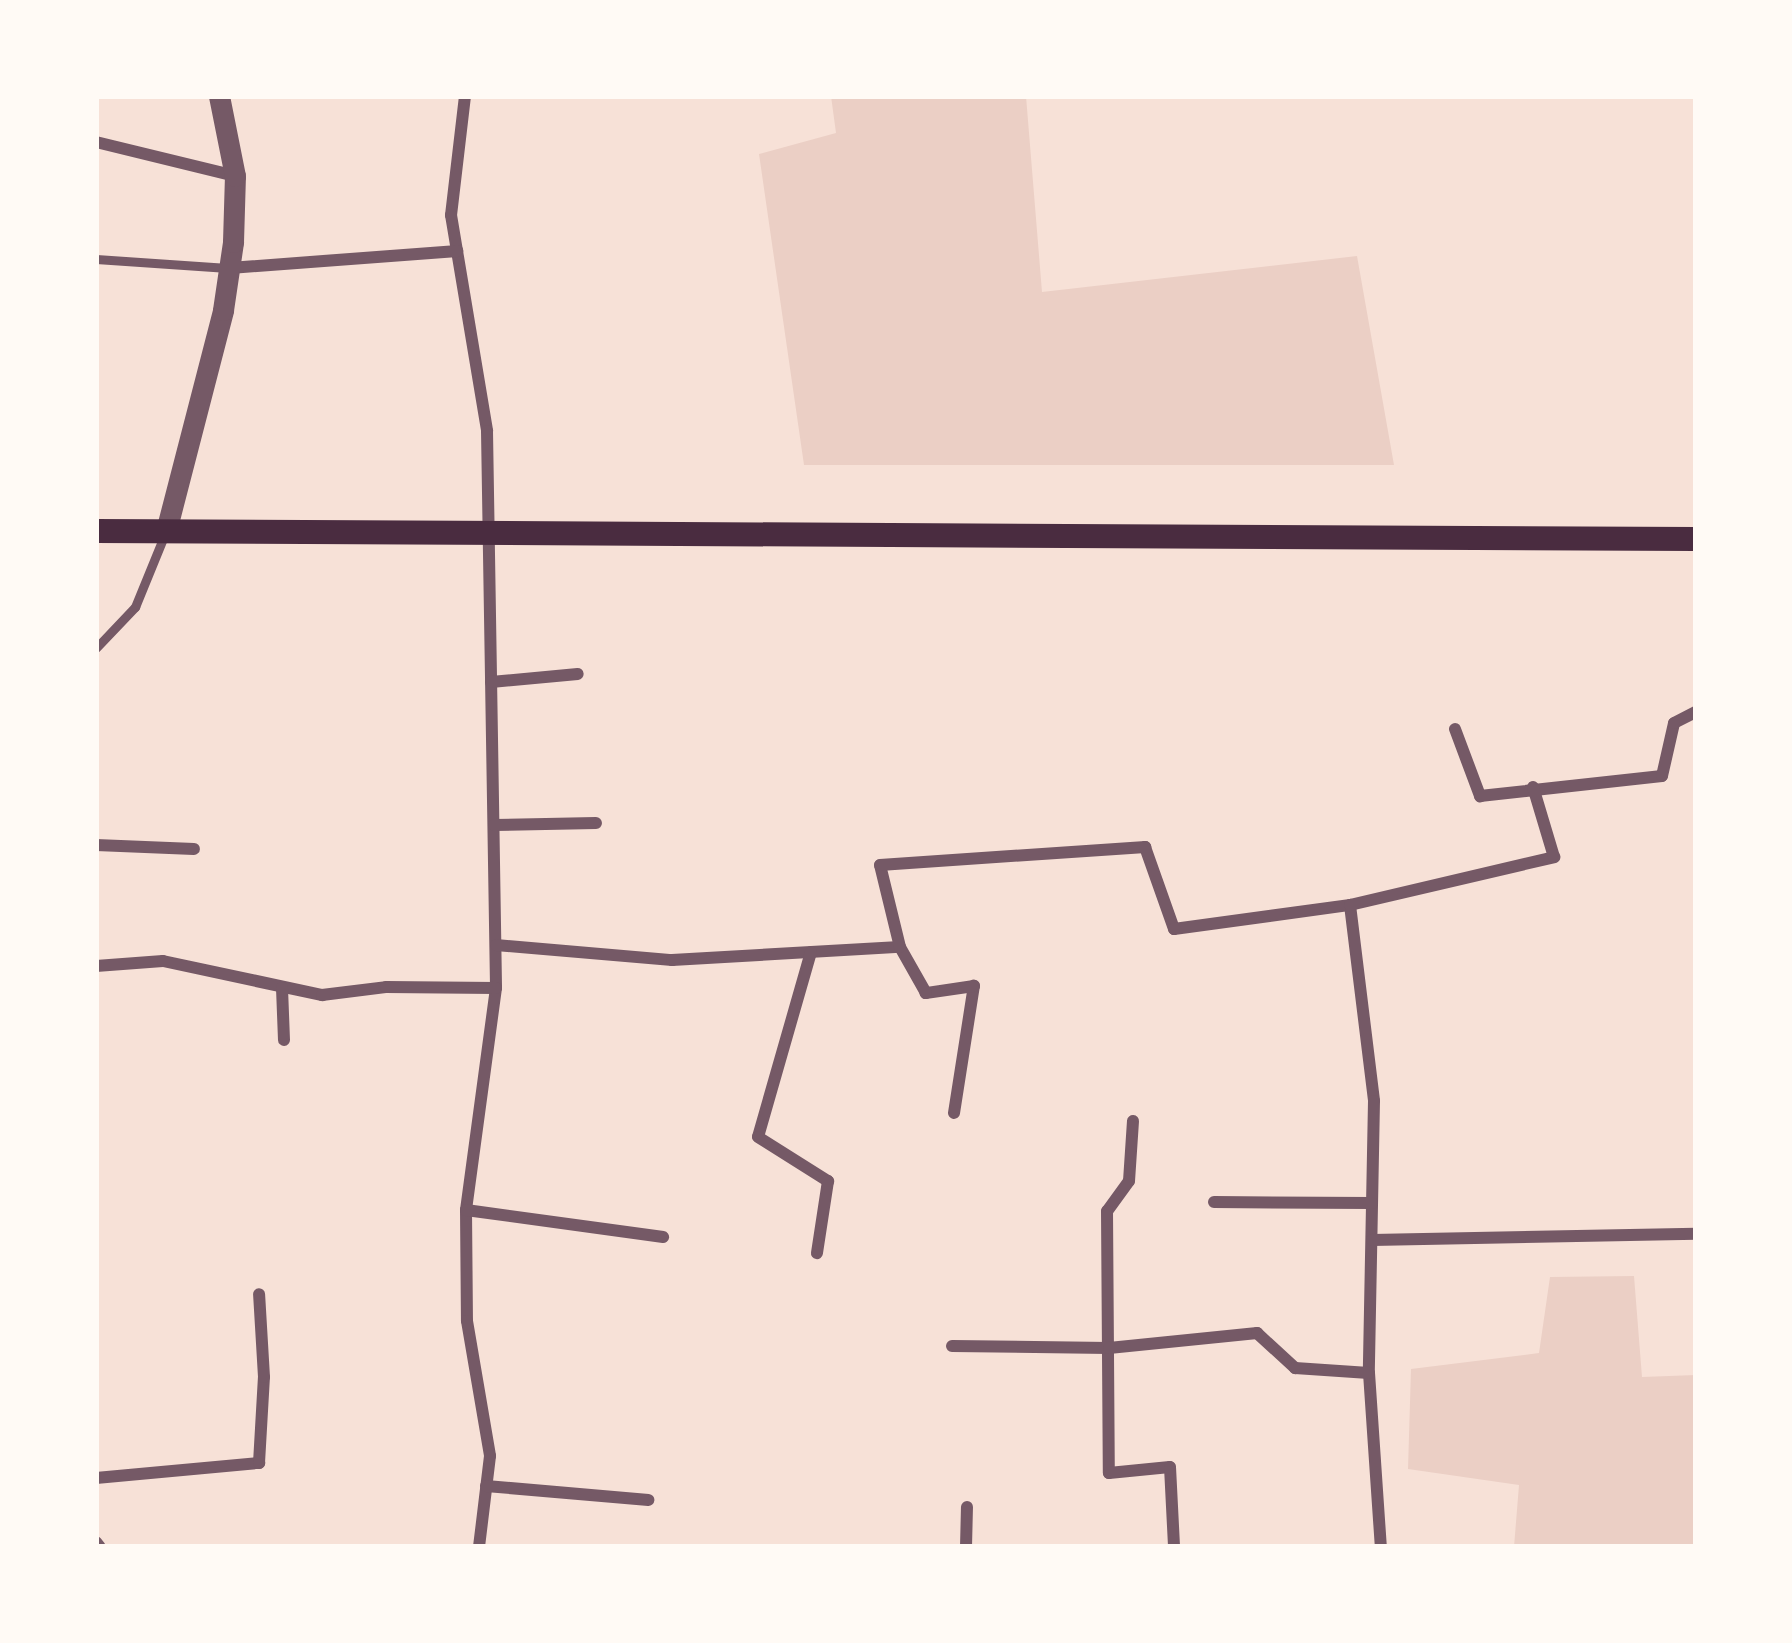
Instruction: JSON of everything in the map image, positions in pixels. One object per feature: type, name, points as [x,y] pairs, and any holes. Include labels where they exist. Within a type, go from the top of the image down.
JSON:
[{"type":"main road","points":[[96,531],[1696,539]]},
{"type":"street","points":[[166,531],[230,268],[235,176],[219,96]]},
{"type":"street","points":[[465,96],[451,215],[488,431],[496,945],[496,988],[466,1210],[466,1321],[490,1456],[479,1547]]},
{"type":"street","points":[[96,142],[235,176]]},
{"type":"street","points":[[230,268],[457,251]]},
{"type":"street","points":[[491,682],[578,674]]},
{"type":"street","points":[[1455,729],[1480,796],[1662,776],[1674,723],[1696,712]]},
{"type":"street","points":[[954,1113],[974,986],[926,993],[900,947],[880,865],[1145,847],[1174,929],[1350,905],[1554,857],[1533,787]]},
{"type":"street","points":[[494,825],[596,823]]},
{"type":"street","points":[[96,845],[194,849]]},
{"type":"street","points":[[1350,905],[1374,1101],[1370,1373],[1382,1547]]},
{"type":"street","points":[[496,945],[671,960],[900,947]]},
{"type":"street","points":[[811,952],[758,1138],[828,1181],[817,1252]]},
{"type":"street","points":[[96,966],[164,961],[322,995],[386,987],[496,988]]},
{"type":"street","points":[[282,988],[284,1040]]},
{"type":"street","points":[[1133,1121],[1129,1180],[1107,1211],[1109,1473],[1170,1467],[1174,1547]]},
{"type":"street","points":[[1214,1202],[1372,1203]]},
{"type":"street","points":[[466,1210],[663,1237]]},
{"type":"street","points":[[1372,1240],[1696,1234]]},
{"type":"street","points":[[96,1478],[259,1463],[264,1377],[259,1294]]},
{"type":"street","points":[[952,1346],[1109,1348],[1257,1333],[1295,1368],[1370,1373]]},
{"type":"street","points":[[486,1486],[648,1500]]},
{"type":"street","points":[[966,1547],[967,1507]]},
{"type":"lane","points":[[96,259],[230,268]]},
{"type":"lane","points":[[96,648],[135,607],[166,531]]},
{"type":"shaded area","points":[[831,96],[1026,96],[1042,292],[1357,256],[1394,465],[804,465],[759,154],[836,133]]},
{"type":"shaded area","points":[[1634,1276],[1642,1377],[1696,1375],[1696,1547],[1514,1547],[1519,1485],[1408,1469],[1411,1369],[1539,1353],[1550,1277]]}]
